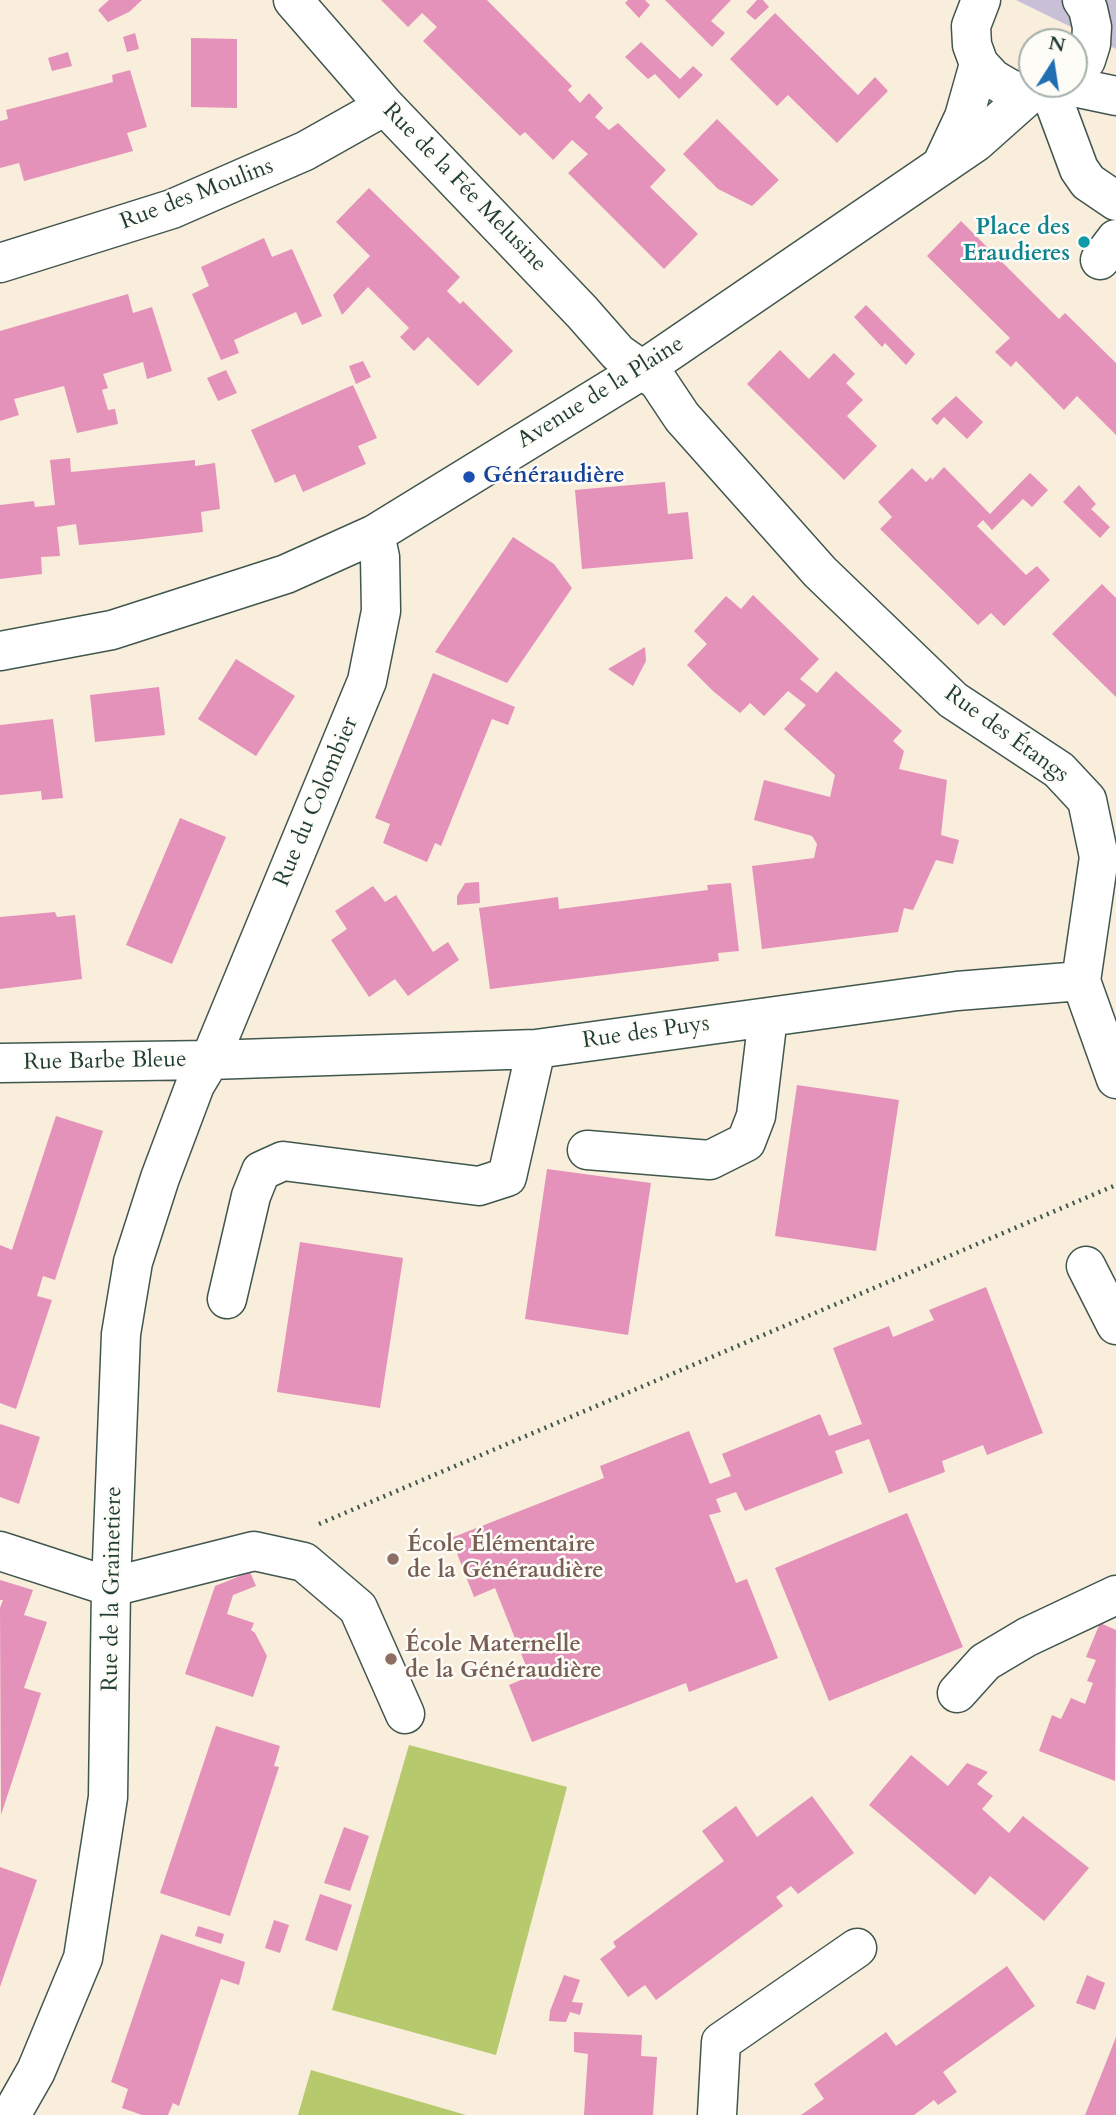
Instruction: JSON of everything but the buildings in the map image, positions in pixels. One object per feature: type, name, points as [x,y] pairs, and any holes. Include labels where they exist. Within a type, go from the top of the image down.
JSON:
[{"type":"street","name":"Rue de la Fée Melusine","points":[[293,0],[385,106],[582,312],[618,354],[642,370]]},
{"type":"street","points":[[975,2],[971,26],[972,45],[979,64],[992,79],[1010,89],[1018,88]]},
{"type":"street","points":[[1087,14],[1116,63]]},
{"type":"street","name":"Avenue de la Plaine","points":[[1087,14],[1091,44],[1088,54]]},
{"type":"street","points":[[941,166],[964,117],[979,64]]},
{"type":"street","points":[[1088,91],[1116,96]]},
{"type":"street","name":"Avenue de la Plaine","points":[[0,651],[112,630],[286,573],[375,534],[642,370],[1040,98]]},
{"type":"street","points":[[1060,98],[1079,169],[1088,182],[1116,201]]},
{"type":"street","name":"Rue des Moulins","points":[[0,264],[172,209],[305,151],[385,106]]},
{"type":"street","name":"Rue des Étangs","points":[[642,370],[658,381],[682,417],[820,572],[953,700],[1059,770],[1087,800],[1099,857],[1081,981],[1116,1079]]},
{"type":"street","name":"Rue du Colombier","points":[[209,1060],[367,681],[381,611],[380,557],[375,534]]},
{"type":"street","name":"Rue des Puys","points":[[209,1060],[536,1048],[957,990],[1081,981]]},
{"type":"street","points":[[587,1150],[710,1160],[746,1142],[756,1116],[768,1017]]},
{"type":"street","points":[[228,1298],[251,1196],[261,1171],[283,1161],[479,1186],[507,1177],[536,1048]]},
{"type":"street","name":"Rue Barbe Bleue","points":[[0,1063],[209,1060]]},
{"type":"street","name":"Rue de la Grainetiere","points":[[11,2115],[36,2071],[83,1958],[108,1797],[111,1587],[121,1334],[133,1262],[160,1178],[195,1085],[209,1060]]},
{"type":"street","points":[[1086,1266],[1116,1325]]},
{"type":"street","points":[[0,1551],[111,1587],[254,1551],[304,1562],[358,1608],[405,1714]]},
{"type":"street","points":[[957,1693],[985,1662],[1027,1637],[1116,1595]]},
{"type":"street","points":[[717,2115],[721,2042],[857,1948]]},
{"type":"path","points":[[318,1524],[1116,1185]]},
{"type":"shaded area","points":[[1016,0],[1116,0],[1116,49],[1088,35],[1088,28],[1073,28]]},
{"type":"green space","points":[[409,1745],[567,1787],[496,2055],[332,2010]]},
{"type":"green space","points":[[311,2070],[466,2115],[298,2115]]},
{"type":"place","name":"Place des Eraudieres","points":[[1084,242]]},
{"type":"place","name":"Généraudière","points":[[469,477]]},
{"type":"place","name":"École Élémentaire de la Généraudière","points":[[393,1559]]},
{"type":"place","name":"École Maternelle de la Généraudière","points":[[391,1659]]}]
